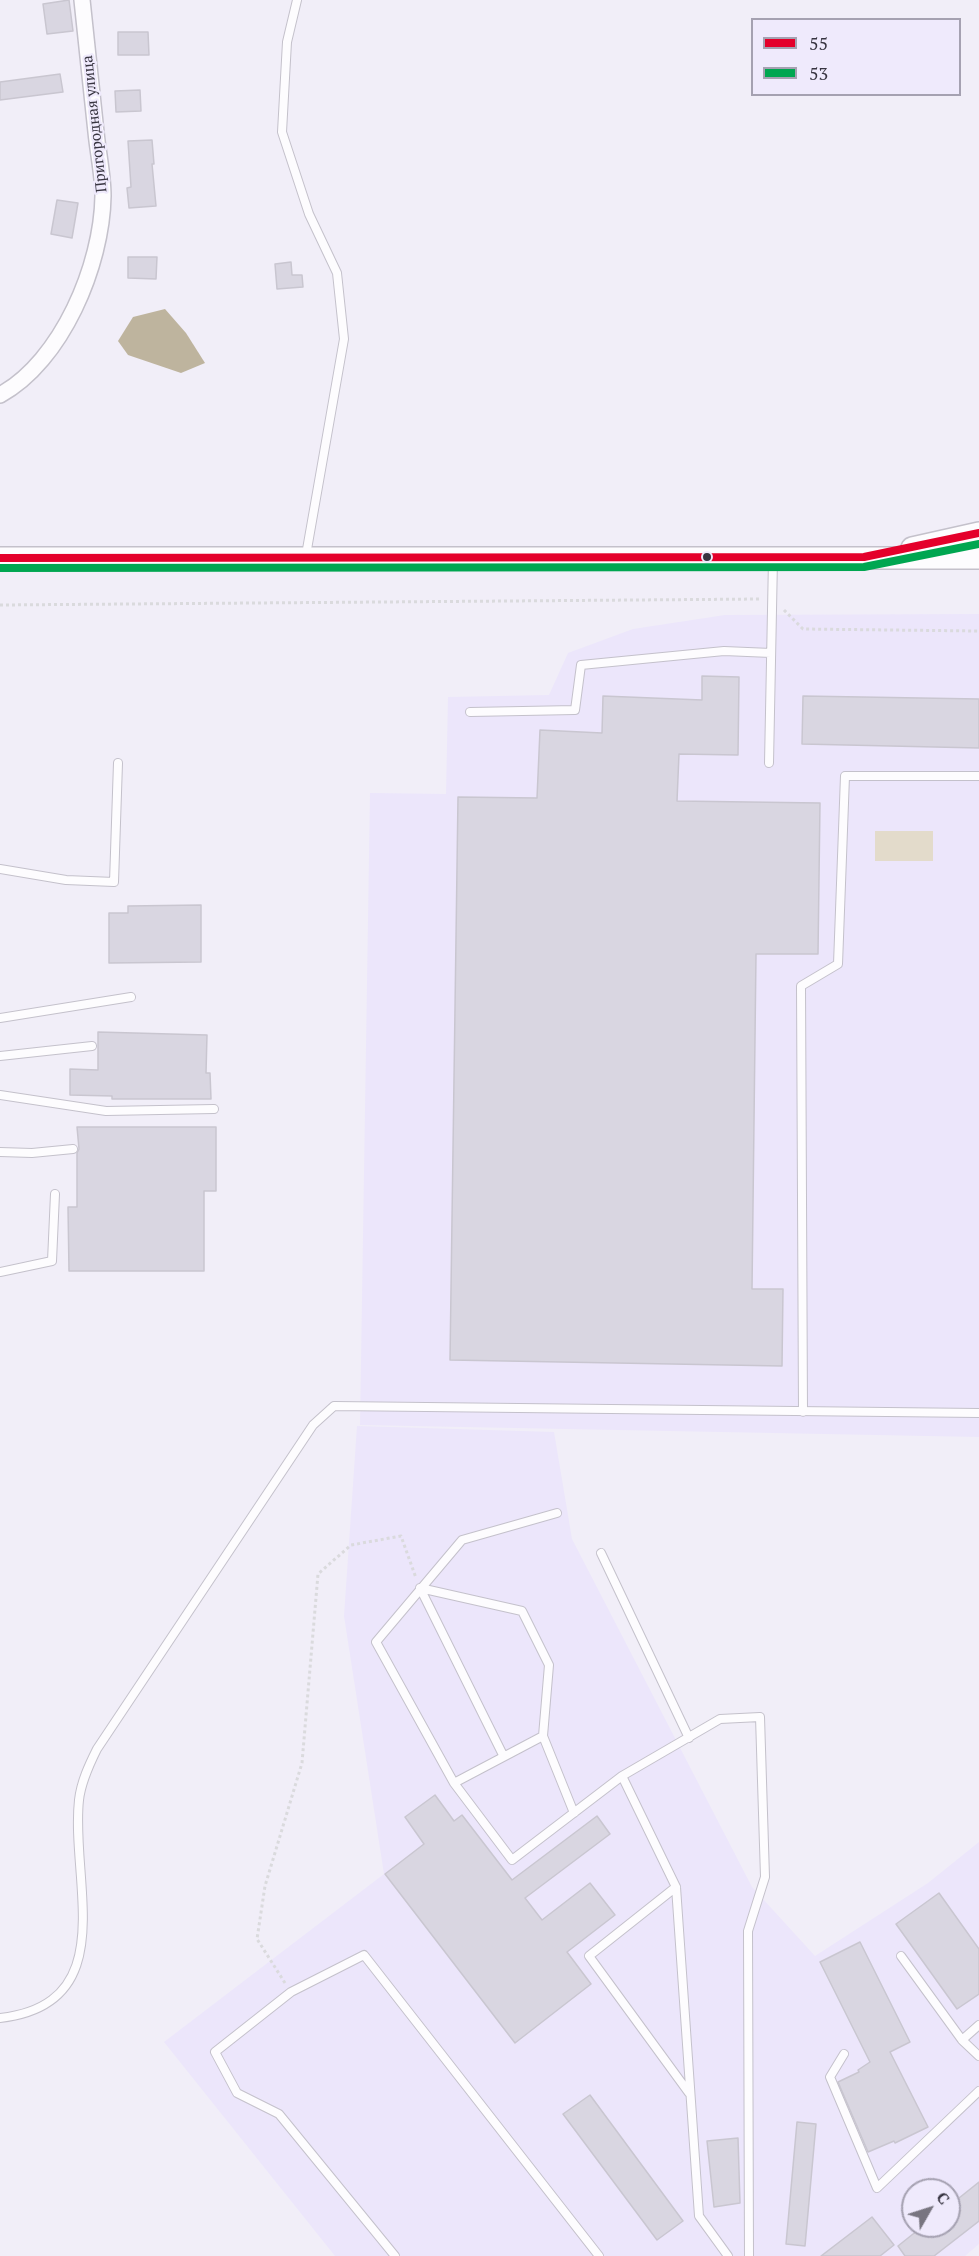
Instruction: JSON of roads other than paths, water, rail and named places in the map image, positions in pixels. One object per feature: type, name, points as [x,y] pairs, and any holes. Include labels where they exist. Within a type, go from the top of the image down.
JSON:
[{"type":"main road","points":[[864,557],[957,539],[979,532]]},
{"type":"main road","points":[[0,558],[979,558]]},
{"type":"street","name":"Пригородная улица","points":[[0,395],[40,363],[68,325],[86,282],[98,236],[103,195],[82,0]]},
{"type":"lane","points":[[297,0],[287,42],[282,132],[309,214],[337,273],[344,339],[306,557]]},
{"type":"lane","points":[[769,763],[773,557]]},
{"type":"lane","points":[[470,712],[575,710],[581,665],[724,651],[771,653]]},
{"type":"lane","points":[[0,868],[66,880],[114,882],[118,763]]},
{"type":"lane","points":[[803,1412],[801,986],[838,964],[845,776],[979,776]]},
{"type":"lane","points":[[0,1018],[131,997]]},
{"type":"lane","points":[[0,1056],[92,1046]]},
{"type":"lane","points":[[0,1095],[106,1111],[214,1109]]},
{"type":"lane","points":[[0,1152],[32,1153],[73,1149]]},
{"type":"lane","points":[[0,1272],[52,1261],[55,1194]]},
{"type":"lane","points":[[0,2018],[33,2012],[48,2004],[62,1991],[81,1954],[83,1905],[79,1800],[84,1777],[97,1749],[313,1425],[334,1406],[979,1413]]},
{"type":"lane","points":[[557,1513],[462,1540],[376,1642],[454,1783],[512,1860],[622,1776],[720,1719],[760,1717],[765,1877],[748,1931],[749,2256]]},
{"type":"lane","points":[[601,1554],[689,1738]]},
{"type":"lane","points":[[420,1588],[522,1611],[549,1665],[543,1736],[574,1813]]},
{"type":"lane","points":[[420,1588],[503,1755]]},
{"type":"lane","points":[[454,1783],[503,1755],[543,1736]]},
{"type":"lane","points":[[622,1776],[675,1887],[699,2216],[728,2256]]},
{"type":"lane","points":[[675,1887],[589,1956],[690,2094]]},
{"type":"lane","points":[[395,2256],[279,2114],[237,2093],[215,2052],[291,1992],[364,1955],[599,2256]]},
{"type":"lane","points":[[901,1956],[962,2040],[979,2055]]},
{"type":"lane","points":[[962,2040],[979,2025]]},
{"type":"lane","points":[[844,2054],[830,2077],[877,2188],[979,2091]]}]
